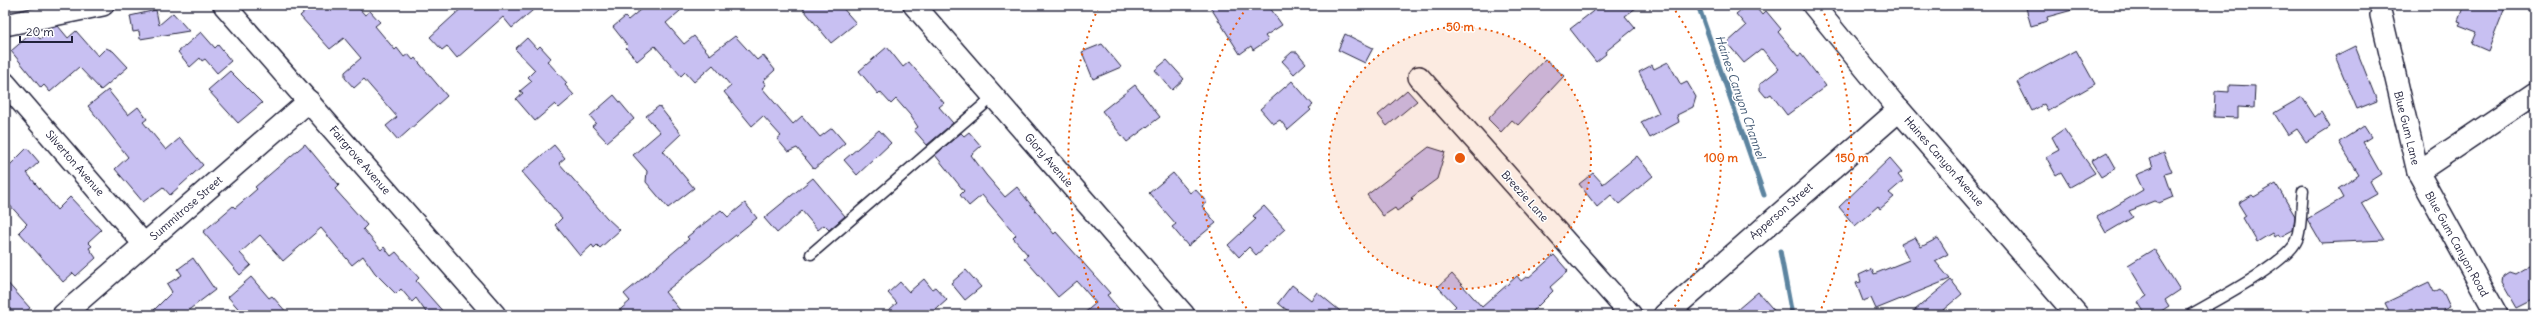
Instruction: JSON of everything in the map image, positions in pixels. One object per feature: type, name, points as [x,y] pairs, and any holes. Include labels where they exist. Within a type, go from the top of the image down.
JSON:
[{"type":"street","points":[[5,25],[104,5]]},
{"type":"street","name":"Fairgrove Avenue","points":[[224,5],[496,315]]},
{"type":"street","name":"Glory Avenue","points":[[914,5],[1184,315]]},
{"type":"street","name":"Haines Canyon Avenue","points":[[1813,5],[1900,110],[2077,315]]},
{"type":"street","name":"Blue Gum Lane","points":[[2381,15],[2418,172],[2535,93]]},
{"type":"street","name":"Breezie Lane","points":[[1419,77],[1631,315]]},
{"type":"street","name":"Silverton Avenue","points":[[5,83],[144,244]]},
{"type":"street","name":"Summitrose Street","points":[[63,315],[309,101]]},
{"type":"street","name":"Apperson Street","points":[[1665,315],[1753,235],[1900,110]]},
{"type":"street","name":"Blue Gum Canyon Road","points":[[2418,172],[2497,315]]},
{"type":"lane","points":[[811,254],[994,96]]},
{"type":"lane","points":[[2190,315],[2276,263],[2288,251],[2297,240],[2303,191]]},
{"type":"building","points":[[312,5],[356,5],[365,15],[370,11],[380,22],[375,26],[395,50],[397,48],[404,57],[408,54],[413,60],[415,58],[447,96],[398,140],[386,126],[397,117],[364,79],[354,88],[345,78],[345,72],[361,58],[344,38],[330,49],[300,16]]},
{"type":"building","points":[[465,5],[539,5],[512,28],[503,17],[457,58],[447,46],[442,50],[430,37]]},
{"type":"building","points":[[646,5],[687,5],[666,23],[684,44],[694,36],[710,55],[735,36],[757,60],[763,55],[775,70],[763,81],[766,85],[762,88],[793,124],[802,116],[820,137],[832,128],[845,143],[814,169],[797,148],[788,152],[777,139],[781,136],[763,116],[752,126],[724,92],[731,86],[713,65],[694,82],[685,72],[681,76],[655,46],[637,61],[626,48],[628,46],[613,27],[625,17],[628,20]]},
{"type":"building","points":[[800,5],[840,5],[856,23],[831,43]]},
{"type":"building","points":[[1209,5],[1268,5],[1282,25],[1265,36],[1268,40],[1253,50],[1251,46],[1240,54]]},
{"type":"building","points":[[1601,5],[1640,5],[1625,16],[1635,28],[1605,52],[1606,54],[1596,62],[1570,29]]},
{"type":"building","points":[[1747,5],[1754,5],[1762,15],[1766,11],[1781,29],[1778,32],[1798,56],[1801,54],[1826,86],[1787,115],[1771,94],[1766,97],[1760,90],[1760,84],[1779,69],[1762,49],[1744,63],[1727,43],[1746,26],[1736,14]]},
{"type":"building","points":[[2036,5],[2075,5],[2076,9],[2047,17],[2048,21],[2031,26],[2026,8]]},
{"type":"building","points":[[2464,5],[2506,5],[2488,51],[2472,44],[2477,32],[2459,25],[2461,22],[2458,21]]},
{"type":"building","points":[[156,10],[159,25],[173,13],[189,31],[140,39],[139,31],[133,32],[130,16]]},
{"type":"building","points":[[58,26],[68,38],[76,31],[98,56],[106,48],[113,51],[128,67],[101,90],[79,67],[50,92],[44,85],[41,88],[11,51],[33,32],[40,39],[52,28]]},
{"type":"building","points":[[201,32],[215,48],[218,45],[231,61],[217,73],[205,59],[202,61],[200,58],[190,67],[178,52]]},
{"type":"building","points":[[1345,34],[1373,48],[1365,63],[1338,50]]},
{"type":"building","points":[[527,38],[537,49],[540,46],[551,58],[547,61],[567,83],[565,85],[574,95],[559,108],[555,104],[535,121],[516,99],[523,93],[520,91],[532,81],[528,77],[535,70],[515,49]]},
{"type":"building","points":[[1102,44],[1121,67],[1093,79],[1082,52]]},
{"type":"building","points":[[2355,46],[2377,101],[2357,109],[2335,56]]},
{"type":"building","points":[[887,47],[903,67],[909,62],[944,103],[939,107],[953,123],[927,145],[914,130],[918,127],[910,115],[896,99],[891,104],[880,92],[878,94],[859,71]]},
{"type":"building","points":[[2076,50],[2095,84],[2048,111],[2044,104],[2032,111],[2017,82]]},
{"type":"building","points":[[1292,52],[1297,52],[1306,63],[1294,74],[1282,61]]},
{"type":"building","points":[[1545,59],[1564,76],[1518,125],[1512,120],[1501,132],[1488,119]]},
{"type":"building","points":[[1167,60],[1184,79],[1172,90],[1155,70]]},
{"type":"building","points":[[1668,62],[1681,85],[1687,82],[1696,97],[1693,107],[1677,115],[1679,122],[1650,138],[1641,122],[1659,113],[1639,72],[1652,65],[1654,69]]},
{"type":"building","points":[[230,71],[262,103],[238,123],[208,90]]},
{"type":"building","points":[[1292,81],[1313,105],[1309,108],[1311,110],[1288,130],[1280,120],[1273,124],[1260,109]]},
{"type":"building","points":[[1135,85],[1160,117],[1127,142],[1102,111]]},
{"type":"building","points":[[2229,85],[2255,86],[2254,108],[2238,107],[2238,118],[2214,117],[2215,91],[2229,92]]},
{"type":"building","points":[[108,90],[128,115],[138,107],[147,119],[143,122],[166,150],[180,138],[203,165],[170,195],[163,187],[143,202],[115,169],[128,157],[88,106]]},
{"type":"building","points":[[1407,90],[1417,101],[1387,126],[1378,115]]},
{"type":"building","points":[[614,95],[634,119],[607,142],[592,126],[596,123],[590,116]]},
{"type":"building","points":[[2302,97],[2315,117],[2321,112],[2330,127],[2306,142],[2297,129],[2288,135],[2274,113]]},
{"type":"building","points":[[659,106],[681,134],[663,151],[694,188],[668,208],[646,182],[647,171],[633,155],[660,132],[646,116]]},
{"type":"building","points":[[2364,126],[2371,137],[2363,142],[2381,174],[2370,181],[2377,194],[2361,203],[2384,240],[2321,243],[2307,219],[2343,198],[2338,189],[2359,175],[2339,142]]},
{"type":"building","points":[[2064,129],[2095,173],[2070,187],[2061,172],[2056,175],[2046,157],[2059,150],[2052,137]]},
{"type":"building","points":[[879,130],[891,143],[857,175],[844,160]]},
{"type":"building","points":[[969,132],[981,146],[971,155],[986,175],[1005,197],[1017,187],[1054,234],[1056,232],[1110,293],[1107,295],[1124,315],[1082,315],[1096,303],[1077,281],[1058,297],[1024,258],[1028,255],[1013,238],[1016,235],[982,195],[969,206],[960,195],[964,191],[935,155],[961,133],[964,136]]},
{"type":"building","points":[[305,144],[339,185],[335,189],[367,225],[363,229],[381,250],[384,247],[391,256],[396,252],[419,278],[416,281],[446,315],[428,315],[416,298],[412,302],[401,289],[396,294],[375,273],[363,256],[352,265],[321,228],[283,261],[260,235],[240,253],[251,265],[240,275],[203,232],[233,206],[235,208],[257,189],[255,187]]},
{"type":"building","points":[[554,145],[565,158],[559,163],[607,218],[620,230],[600,248],[597,245],[594,248],[592,245],[580,256],[555,225],[562,218],[522,172]]},
{"type":"building","points":[[1429,147],[1445,152],[1437,179],[1411,198],[1413,200],[1397,211],[1395,208],[1383,216],[1367,195]]},
{"type":"building","points":[[27,148],[39,162],[27,173],[57,210],[70,197],[101,230],[88,242],[92,246],[89,248],[96,258],[76,276],[73,273],[63,282],[19,232],[27,224],[5,200],[5,170]]},
{"type":"building","points":[[2107,152],[2116,168],[2101,177],[2091,161]]},
{"type":"building","points":[[2164,153],[2172,172],[2165,174],[2173,197],[2159,203],[2154,201],[2129,211],[2133,217],[2106,233],[2097,217],[2143,190],[2136,175],[2153,168],[2150,159]]},
{"type":"building","points":[[1637,156],[1653,176],[1619,204],[1611,195],[1597,207],[1579,184],[1593,173],[1603,184]]},
{"type":"building","points":[[1890,158],[1902,172],[1898,175],[1903,181],[1889,193],[1894,197],[1880,209],[1878,206],[1855,226],[1839,207]]},
{"type":"building","points":[[1173,173],[1190,193],[1195,189],[1207,202],[1202,206],[1216,223],[1188,246],[1172,227],[1176,224],[1149,193]]},
{"type":"building","points":[[813,178],[845,216],[829,230],[824,225],[818,230],[802,211],[777,233],[764,218]]},
{"type":"building","points":[[2276,184],[2295,216],[2293,230],[2280,237],[2278,234],[2274,237],[2272,233],[2257,242],[2243,218],[2246,216],[2238,203],[2252,195],[2254,197]]},
{"type":"building","points":[[745,203],[757,218],[665,292],[684,315],[614,315],[630,301],[624,294],[689,239],[687,237],[721,210],[728,217]]},
{"type":"building","points":[[1264,206],[1285,229],[1256,255],[1249,247],[1239,257],[1228,245],[1256,219],[1253,216]]},
{"type":"building","points":[[1915,237],[1921,247],[1938,238],[1948,254],[1935,261],[1950,279],[1876,309],[1871,298],[1863,301],[1856,283],[1861,282],[1859,275],[1872,269],[1874,274],[1909,260],[1901,244]]},
{"type":"building","points":[[2154,249],[2180,290],[2165,300],[2169,306],[2155,315],[2146,315],[2138,302],[2147,296],[2128,265]]},
{"type":"building","points":[[1554,255],[1568,271],[1550,287],[1553,291],[1529,315],[1446,315],[1456,306],[1438,287],[1452,274],[1482,307],[1517,276],[1521,281],[1526,277],[1528,278]]},
{"type":"building","points":[[193,258],[215,290],[182,315],[149,315],[172,292],[167,284],[182,275],[178,269]]},
{"type":"building","points":[[2535,262],[2535,299],[2517,308],[2502,282],[2503,276],[2509,272],[2515,274]]},
{"type":"building","points":[[966,270],[981,287],[965,300],[951,283]]},
{"type":"building","points":[[251,277],[269,298],[272,296],[289,315],[244,315],[228,297]]},
{"type":"building","points":[[924,279],[932,289],[935,287],[947,300],[930,315],[883,315],[897,303],[888,293],[900,282],[909,292]]},
{"type":"building","points":[[5,280],[30,308],[22,315],[5,315]]},
{"type":"building","points":[[1951,280],[1962,294],[1937,315],[1909,315]]},
{"type":"building","points":[[2429,282],[2434,292],[2440,289],[2444,294],[2450,307],[2443,310],[2445,315],[2415,315],[2412,308],[2399,315],[2391,315],[2385,303]]},
{"type":"building","points":[[1292,285],[1311,300],[1317,292],[1345,315],[1293,315],[1278,303]]},
{"type":"building","points":[[1758,292],[1778,315],[1731,315]]},
{"type":"waterway","name":"Haines Canyon Channel","points":[[1698,5],[1764,195]]},
{"type":"waterway","name":"Haines Canyon Channel","points":[[1780,251],[1792,315]]}]
